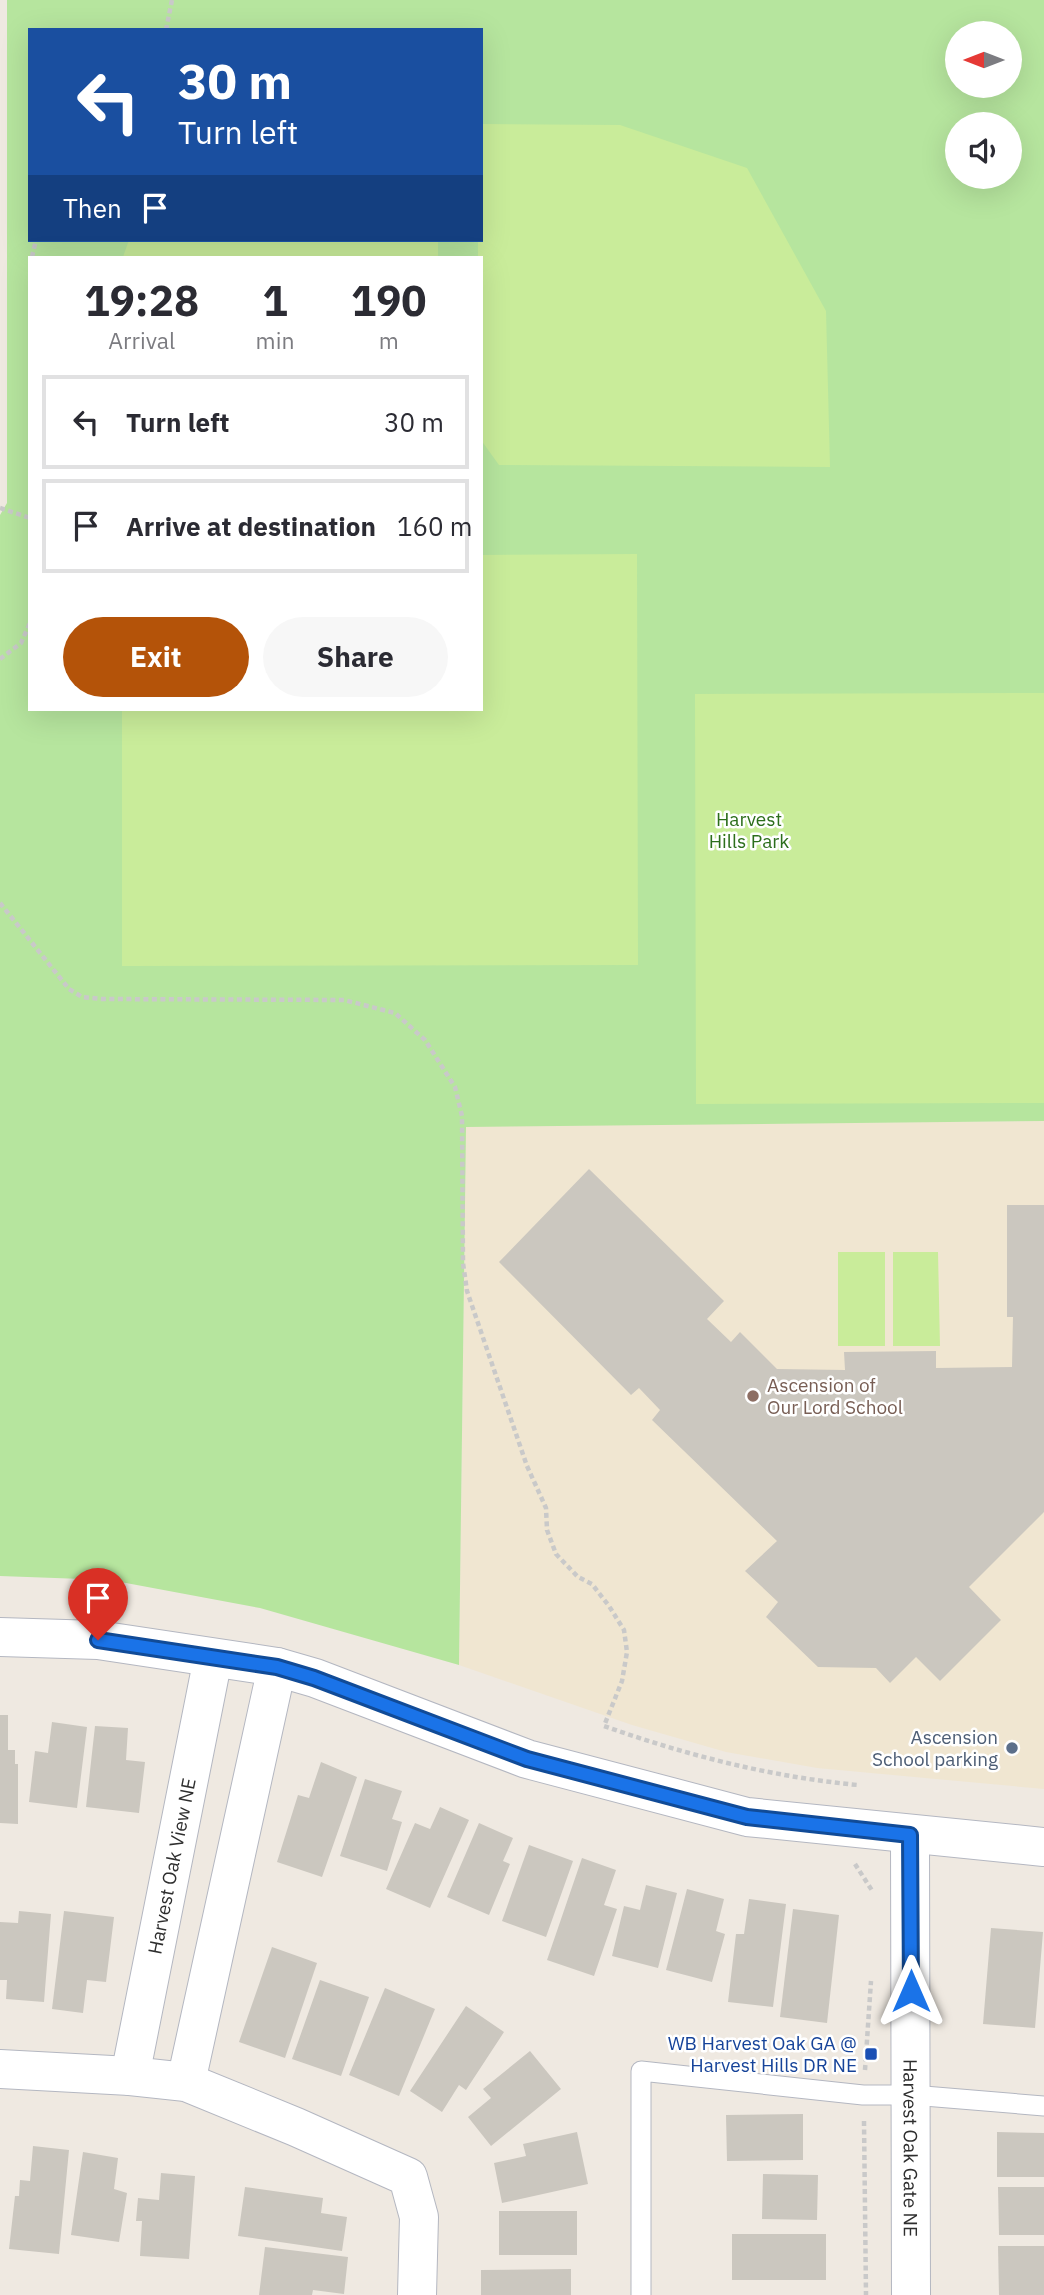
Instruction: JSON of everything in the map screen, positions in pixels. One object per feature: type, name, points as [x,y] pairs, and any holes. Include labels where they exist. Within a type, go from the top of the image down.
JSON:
[{"type":"street","points":[[0,1637],[98,1640],[277,1667],[314,1678],[527,1759],[747,1817],[1044,1847]]},
{"type":"street","name":"Harvest Oak View NE","points":[[130,2076],[213,1658]]},
{"type":"street","points":[[186,2082],[277,1667]]},
{"type":"street","name":"Harvest Oak Gate NE","points":[[910,1835],[911,2295]]},
{"type":"street","points":[[0,2069],[186,2082],[408,2177],[419,2217],[417,2295]]},
{"type":"lane","points":[[640,2295],[641,2071],[863,2095],[912,2095],[1044,2106]]},
{"type":"path","points":[[166,28],[172,0]]},
{"type":"path","points":[[0,508],[28,517]]},
{"type":"path","points":[[0,659],[21,643],[28,627]]},
{"type":"path","points":[[0,902],[69,989],[82,997],[344,1000],[395,1013],[425,1040],[455,1087],[462,1116],[463,1263],[467,1291],[527,1466],[546,1508],[547,1530],[555,1554],[578,1577],[592,1584],[624,1630],[627,1652],[622,1681],[604,1726],[664,1746],[754,1770],[814,1781],[858,1785]]},
{"type":"shaded area","name":"Ascension of Our Lord School","points":[[1044,1121],[1044,1789],[817,1768],[726,1752],[632,1725],[459,1665],[466,1126]]},
{"type":"green space","name":"Harvest Hills Park","points":[[7,0],[1044,0],[1044,1121],[466,1127],[459,1665],[260,1608],[110,1580],[0,1576],[0,515],[7,503]]},
{"type":"green space","points":[[483,124],[620,125],[747,168],[826,311],[830,467],[499,465],[483,443],[483,256],[478,256],[478,242],[483,242]]},
{"type":"green space","points":[[128,242],[438,242],[438,256],[123,256]]},
{"type":"green space","points":[[637,554],[638,965],[122,966],[122,711],[483,711],[483,555]]},
{"type":"green space","points":[[1044,693],[1044,1103],[696,1104],[695,694]]},
{"type":"green space","points":[[838,1252],[885,1252],[885,1346],[838,1346]]},
{"type":"green space","points":[[893,1252],[938,1252],[940,1346],[893,1346]]},
{"type":"building","points":[[589,1169],[724,1301],[707,1319],[731,1342],[740,1332],[777,1369],[845,1370],[844,1352],[936,1351],[936,1368],[1012,1367],[1013,1317],[1007,1317],[1007,1205],[1044,1205],[1044,1512],[969,1587],[1001,1620],[940,1681],[916,1657],[890,1683],[876,1668],[818,1667],[766,1617],[778,1602],[745,1571],[777,1541],[652,1420],[660,1410],[639,1388],[631,1395],[499,1262]]},
{"type":"building","points":[[0,1715],[8,1715],[8,1750],[15,1750],[15,1764],[18,1764],[18,1824],[0,1823]]},
{"type":"building","points":[[52,1722],[87,1727],[77,1808],[29,1802],[35,1751],[48,1753]]},
{"type":"building","points":[[95,1726],[128,1728],[126,1760],[145,1762],[139,1813],[86,1807]]},
{"type":"building","points":[[321,1762],[357,1777],[322,1877],[277,1862],[298,1795],[309,1798]]},
{"type":"building","points":[[365,1779],[402,1791],[392,1819],[402,1822],[387,1871],[340,1856]]},
{"type":"building","points":[[440,1807],[469,1820],[430,1908],[386,1889],[415,1823],[430,1829]]},
{"type":"building","points":[[479,1823],[513,1838],[503,1861],[510,1864],[489,1915],[447,1897]]},
{"type":"building","points":[[529,1845],[573,1861],[546,1937],[502,1921]]},
{"type":"building","points":[[582,1858],[616,1870],[604,1905],[617,1909],[594,1976],[547,1960]]},
{"type":"building","points":[[646,1885],[677,1893],[658,1968],[612,1956],[624,1906],[640,1910]]},
{"type":"building","points":[[687,1889],[724,1899],[716,1931],[725,1934],[712,1982],[666,1970]]},
{"type":"building","points":[[749,1899],[786,1904],[773,2007],[728,2002],[736,1934],[744,1934]]},
{"type":"building","points":[[793,1909],[839,1915],[827,2023],[780,2017]]},
{"type":"building","points":[[19,1911],[51,1914],[44,2002],[6,1999],[7,1980],[0,1980],[0,1922],[18,1923]]},
{"type":"building","points":[[64,1911],[114,1917],[106,1982],[87,1980],[83,2013],[52,2009]]},
{"type":"building","points":[[991,1928],[1043,1932],[1035,2028],[983,2024]]},
{"type":"building","points":[[272,1947],[317,1963],[285,2058],[239,2042]]},
{"type":"building","points":[[320,1980],[369,1997],[341,2076],[292,2059]]},
{"type":"building","points":[[385,1988],[435,2009],[399,2096],[349,2075]]},
{"type":"building","points":[[466,2006],[504,2032],[466,2090],[459,2085],[442,2112],[410,2091]]},
{"type":"building","points":[[530,2051],[561,2089],[491,2146],[468,2117],[491,2098],[483,2089]]},
{"type":"building","points":[[803,2114],[803,2160],[727,2161],[726,2115]]},
{"type":"building","points":[[577,2132],[588,2184],[502,2203],[494,2163],[526,2156],[523,2144]]},
{"type":"building","points":[[997,2132],[1044,2133],[1044,2177],[997,2177]]},
{"type":"building","points":[[33,2146],[69,2150],[59,2254],[9,2249],[15,2196],[19,2196],[20,2180],[30,2181]]},
{"type":"building","points":[[83,2152],[118,2158],[114,2189],[127,2193],[119,2242],[71,2235]]},
{"type":"building","points":[[161,2173],[195,2176],[189,2259],[140,2256],[142,2221],[136,2221],[138,2198],[159,2200]]},
{"type":"building","points":[[763,2174],[818,2175],[817,2220],[762,2219]]},
{"type":"building","points":[[245,2187],[323,2198],[321,2213],[347,2217],[342,2251],[238,2236]]},
{"type":"building","points":[[998,2187],[1044,2187],[1044,2235],[999,2235]]},
{"type":"building","points":[[499,2211],[577,2211],[577,2255],[499,2255]]},
{"type":"building","points":[[732,2234],[826,2234],[826,2280],[732,2280]]},
{"type":"building","points":[[998,2246],[1044,2246],[1044,2295],[999,2295]]},
{"type":"building","points":[[265,2247],[348,2257],[344,2294],[313,2290],[312,2295],[259,2295]]},
{"type":"building","points":[[571,2269],[571,2295],[481,2295],[481,2270]]},
{"type":"place","name":"Ascension of Our Lord School","points":[[753,1396]]},
{"type":"place","name":"Ascension School parking","points":[[1012,1748]]},
{"type":"place","name":"WB Harvest Oak GA @ Harvest Hills DR NE","points":[[871,2054]]},
{"type":"route","points":[[98,1640],[277,1667],[314,1678],[527,1759],[747,1817],[910,1835],[911,1991]]}]
